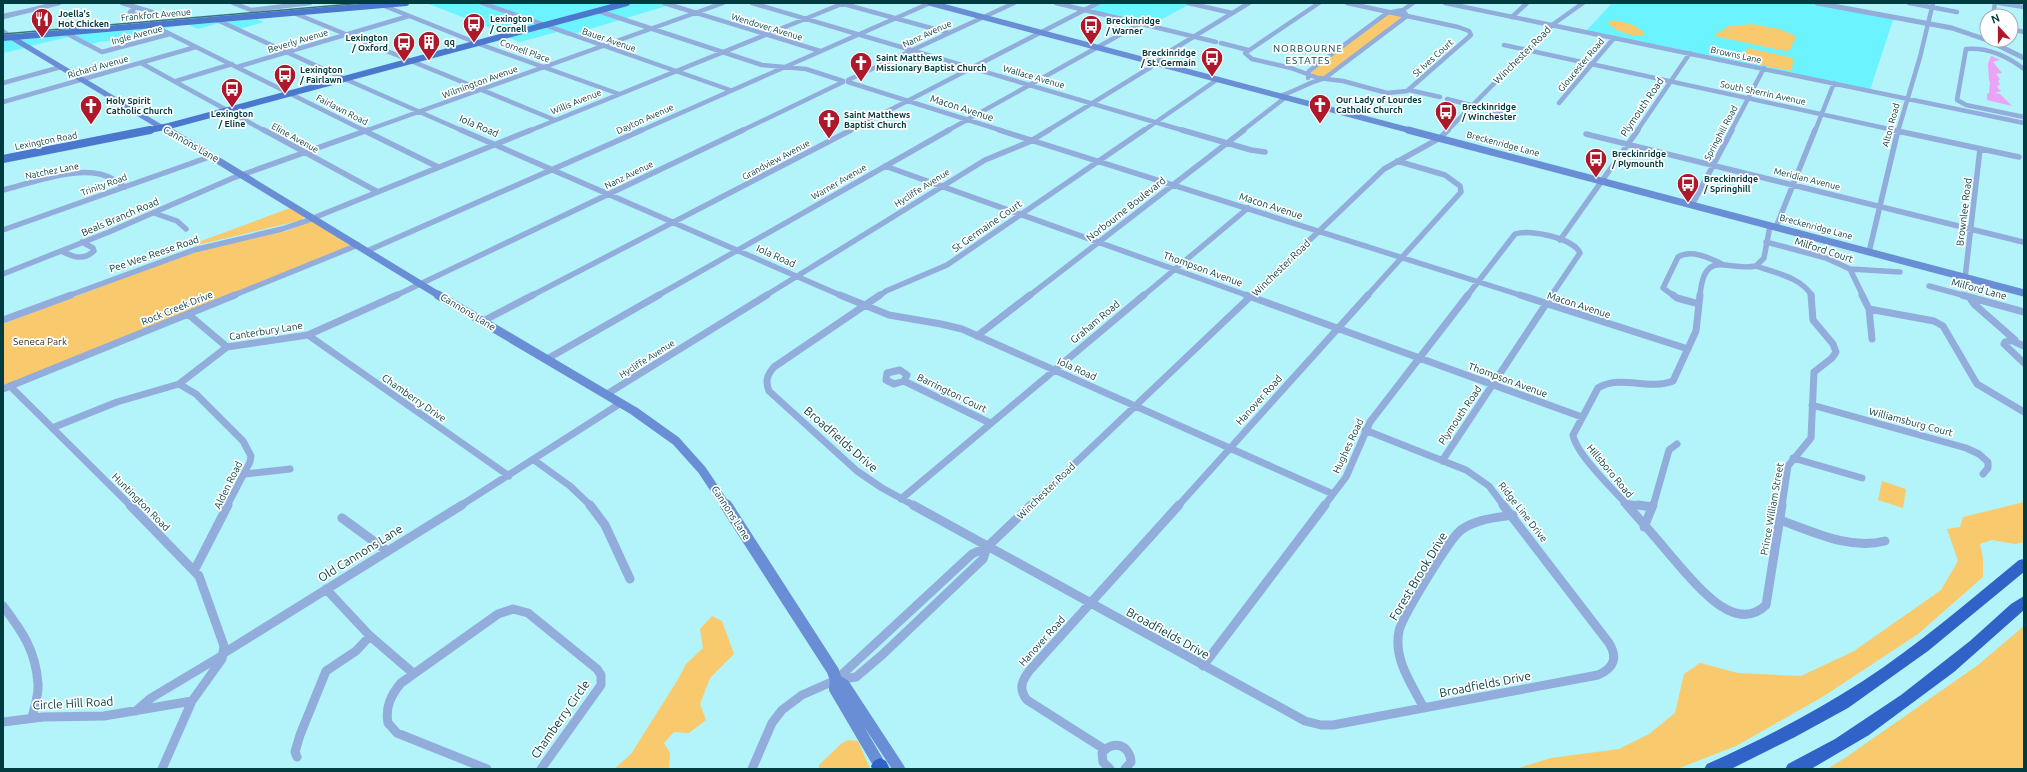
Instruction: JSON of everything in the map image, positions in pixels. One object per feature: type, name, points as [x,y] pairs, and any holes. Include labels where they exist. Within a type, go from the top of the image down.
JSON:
[{"type":"highway","points":[[1713,769],[1814,719],[1866,687],[1926,644],[2024,564]]},
{"type":"highway","points":[[1794,769],[1855,736],[1907,700],[1971,650],[2010,612],[2024,602]]},
{"type":"main road","name":"Frankfort Avenue","points":[[7,37],[406,3]]},
{"type":"main road","name":"Lexington Road","points":[[3,159],[163,127],[627,3]]},
{"type":"main road","name":"Breckenridge Lane","points":[[930,3],[2024,293]]},
{"type":"main road","name":"Cannons Lane","points":[[7,37],[82,79],[212,156],[421,284],[607,394],[662,430],[690,455],[702,470],[833,671],[836,680],[835,689],[882,765],[899,769]]},
{"type":"street","points":[[3,17],[59,3]]},
{"type":"street","points":[[122,3],[134,9]]},
{"type":"street","points":[[233,3],[251,10],[300,6],[310,3]]},
{"type":"street","name":"Bauer Avenue","points":[[482,3],[730,90]]},
{"type":"street","name":"Wendover Avenue","points":[[664,3],[821,51]]},
{"type":"street","name":"Wilmington Avenue","points":[[242,175],[723,3]]},
{"type":"street","name":"Wallace Avenue","points":[[752,3],[1265,152]]},
{"type":"street","points":[[842,3],[949,33]]},
{"type":"street","name":"Willis Avenue","points":[[314,218],[806,19],[842,3]]},
{"type":"street","name":"Dayton Avenue","points":[[367,251],[930,3]]},
{"type":"street","name":"Nanz Avenue","points":[[421,284],[846,81],[1014,3]]},
{"type":"street","points":[[1056,3],[1216,42]]},
{"type":"street","name":"Grandview Avenue","points":[[483,321],[1098,3]]},
{"type":"street","points":[[1188,3],[1232,13]]},
{"type":"street","name":"Hycliffe Avenue","points":[[607,394],[990,157],[1032,140],[1156,63],[1167,53],[1249,3]]},
{"type":"street","points":[[1319,3],[1245,53],[1248,56],[1325,78]]},
{"type":"street","points":[[1347,3],[1408,16]]},
{"type":"street","points":[[1306,84],[1307,74],[1390,12],[1403,10],[1413,3]]},
{"type":"street","name":"Browns Lane","points":[[1445,3],[2024,123]]},
{"type":"street","points":[[1466,7],[1470,3]]},
{"type":"street","points":[[1512,17],[1527,3]]},
{"type":"street","name":"Winchester Road","points":[[752,769],[772,723],[782,710],[802,696],[836,680],[892,630],[972,554],[987,547],[1384,169],[1440,138],[1552,25],[1573,14],[1584,3]]},
{"type":"street","points":[[1817,3],[1928,25],[1944,26],[1978,37],[2024,58]]},
{"type":"street","points":[[1909,3],[1932,5],[1957,12]]},
{"type":"street","points":[[1999,3],[2024,7]]},
{"type":"street","name":"Cornell Place","points":[[382,5],[478,43],[619,94]]},
{"type":"street","name":"Alton Road","points":[[1869,252],[1898,131],[1928,25],[1932,5]]},
{"type":"street","points":[[1403,10],[1408,16]]},
{"type":"street","name":"Macon Avenue","points":[[598,11],[762,65],[806,69],[908,100],[1688,349]]},
{"type":"street","points":[[294,13],[409,62],[555,120]]},
{"type":"street","name":"Beverly Avenue","points":[[237,67],[409,16]]},
{"type":"street","name":"St Ives Court","points":[[1325,78],[1387,93],[1401,93],[1409,90],[1471,35],[1469,31],[1408,16]]},
{"type":"street","name":"Norbourne Boulevard","points":[[978,336],[1100,242],[1283,97],[1306,84],[1325,78],[1408,16]]},
{"type":"street","name":"Iola Road","points":[[215,19],[345,79],[865,306],[894,317],[948,325],[978,336],[1334,494]]},
{"type":"street","name":"Warner Avenue","points":[[547,359],[885,166],[1141,23]]},
{"type":"street","name":"Fairlawn Road","points":[[152,25],[438,167]]},
{"type":"street","points":[[3,31],[7,37]]},
{"type":"street","name":"Ingle Avenue","points":[[64,32],[102,52],[170,34]]},
{"type":"street","name":"Gloucester Road","points":[[1559,103],[1614,38]]},
{"type":"street","points":[[1221,44],[1248,50]]},
{"type":"street","name":"South Sherrin Avenue","points":[[1504,44],[2019,157]]},
{"type":"street","name":"Richard Avenue","points":[[3,102],[196,47]]},
{"type":"street","points":[[2024,69],[2006,58],[1986,50],[1966,49],[1958,101],[2024,116]]},
{"type":"street","name":"Plymouth Road","points":[[1442,460],[1580,253],[1577,247],[1560,240],[1629,144],[1690,53]]},
{"type":"street","name":"Eline Avenue","points":[[141,62],[378,192]]},
{"type":"street","points":[[176,81],[232,64]]},
{"type":"street","points":[[3,83],[61,67]]},
{"type":"street","name":"Springhill Road","points":[[1692,205],[1764,68]]},
{"type":"street","name":"St Germaine Court","points":[[766,380],[769,372],[774,367],[892,288],[945,266],[1218,79]]},
{"type":"street","points":[[1699,304],[1677,298],[1663,288],[1666,278],[1677,258],[1683,254],[1694,255],[1722,264],[1756,266],[1764,258],[1766,242],[1794,185],[1834,83]]},
{"type":"street","points":[[1409,90],[1440,98]]},
{"type":"street","points":[[1293,99],[1295,96],[1294,92]]},
{"type":"street","points":[[1447,99],[1506,114]]},
{"type":"street","name":"Meridian Avenue","points":[[1586,134],[2023,242]]},
{"type":"street","name":"Brownlee Road","points":[[1965,278],[1980,149]]},
{"type":"street","name":"Trinity Road","points":[[3,230],[212,156]]},
{"type":"street","name":"Hanover Road","points":[[1104,749],[1027,700],[1021,692],[1023,680],[1089,604],[1459,194],[1461,187],[1456,180],[1446,175],[1397,161]]},
{"type":"street","name":"Thompson Avenue","points":[[885,166],[1100,242],[1582,417]]},
{"type":"street","name":"Natchez Lane","points":[[3,190],[78,174],[104,176],[125,187]]},
{"type":"street","name":"Beals Branch Road","points":[[3,274],[242,175]]},
{"type":"street","name":"Graham Road","points":[[901,499],[1248,208]]},
{"type":"street","points":[[154,212],[177,221],[186,229]]},
{"type":"street","name":"Pee Wee Reese Road","points":[[3,320],[187,252],[282,229],[314,218]]},
{"type":"street","name":"Hughes Road","points":[[1203,666],[1334,494],[1353,463],[1365,430],[1370,422],[1517,232],[1532,232],[1560,240]]},
{"type":"street","points":[[61,251],[75,258],[86,256],[94,251],[93,248],[82,242]]},
{"type":"street","name":"Milford Court","points":[[1766,242],[1826,258],[1850,269],[1900,272]]},
{"type":"street","name":"Rock Creek Drive","points":[[7,388],[358,246]]},
{"type":"street","name":"Hillsboro Road","points":[[1722,264],[1713,266],[1707,271],[1701,288],[1698,326],[1673,381],[1660,385],[1614,382],[1603,384],[1598,388],[1573,435],[1574,442],[1582,454],[1644,527],[1712,600],[1725,609],[1748,614]]},
{"type":"street","name":"Prince William Street","points":[[1748,614],[1761,611],[1766,605],[1788,466],[1793,458],[1811,438],[1814,372],[1818,366],[1834,357],[1836,348],[1831,340],[1814,322],[1811,313],[1813,299],[1807,288],[1796,281],[1756,266]]},
{"type":"street","points":[[1850,269],[1868,309],[1872,339]]},
{"type":"street","name":"Canterbury Lane","points":[[52,428],[117,402],[179,384],[227,347],[308,335],[421,284]]},
{"type":"street","name":"Milford Lane","points":[[1929,286],[2024,312]]},
{"type":"street","points":[[1972,298],[1971,301],[2013,338],[2015,342]]},
{"type":"street","points":[[1868,309],[1934,321],[1943,326],[1977,384],[2024,412]]},
{"type":"street","points":[[188,314],[227,347]]},
{"type":"street","name":"Chamberry Drive","points":[[308,335],[508,476]]},
{"type":"street","points":[[2024,346],[2015,342],[2004,342],[2004,344],[2024,363]]},
{"type":"street","name":"Broadfields Drive","points":[[766,380],[770,391],[857,471],[882,488],[1089,604],[1294,716],[1313,724],[1333,725],[1598,675],[1607,672],[1614,663]]},
{"type":"street","name":"Barrington Court","points":[[904,381],[990,423]]},
{"type":"street","name":"Alden Road","points":[[179,384],[196,394],[244,442],[251,456],[245,474],[194,570]]},
{"type":"street","name":"Huntington Road","points":[[7,388],[52,428],[199,576],[224,646],[223,654]]},
{"type":"street","name":"Old Cannons Lane","points":[[162,769],[192,701],[198,690],[222,659],[223,654],[534,460],[621,403]]},
{"type":"street","name":"Williamsburg Court","points":[[1812,405],[1966,448],[1979,454],[1988,462],[1988,468],[1983,474]]},
{"type":"street","name":"Ridge Line Drive","points":[[1365,430],[1466,470],[1484,481],[1513,515],[1608,643],[1614,654],[1614,663]]},
{"type":"street","points":[[1644,527],[1670,450],[1676,444]]},
{"type":"street","points":[[1793,458],[1862,478]]},
{"type":"street","points":[[534,460],[573,488],[593,508],[608,530],[630,579]]},
{"type":"street","points":[[245,474],[290,468]]},
{"type":"street","points":[[1624,503],[1652,507]]},
{"type":"street","name":"Forest Brook Drive","points":[[1424,708],[1409,681],[1401,660],[1398,640],[1402,623],[1455,535],[1478,521],[1513,515]]},
{"type":"street","points":[[342,518],[387,551]]},
{"type":"street","points":[[1780,520],[1852,543],[1869,545],[1885,541]]},
{"type":"street","name":"Winchester Road","points":[[836,680],[856,677],[902,636],[983,559],[987,547]]},
{"type":"street","points":[[326,589],[370,636],[413,674]]},
{"type":"street","points":[[931,593],[941,598]]},
{"type":"street","points":[[3,606],[24,634],[29,644],[38,685],[32,718]]},
{"type":"street","name":"Chamberry Circle","points":[[486,769],[390,730],[386,722],[392,695],[400,683],[498,614],[512,609],[528,613],[597,669],[602,679],[601,685],[541,769]]},
{"type":"street","points":[[892,630],[902,636]]},
{"type":"street","points":[[297,757],[296,752],[300,735],[326,671],[356,651],[370,636]]},
{"type":"street","points":[[136,711],[151,698],[223,654]]},
{"type":"street","name":"Circle Hill Road","points":[[3,722],[32,718],[104,716],[192,701]]},
{"type":"street","points":[[1110,769],[1101,758],[1104,749],[1116,744],[1128,750],[1131,754],[1131,762],[1125,769]]},
{"type":"shaded area","points":[[426,3],[620,3],[506,34]]},
{"type":"shaded area","points":[[633,3],[676,3],[567,36],[557,32],[520,42],[507,37]]},
{"type":"shaded area","points":[[1100,3],[1190,4],[1151,25],[1089,10]]},
{"type":"shaded area","points":[[1612,3],[1814,3],[1894,17],[1870,90],[1586,31]]},
{"type":"shaded area","points":[[254,18],[264,22],[236,30],[219,23],[198,29],[187,24],[133,35],[138,38],[99,42],[84,46],[69,37],[30,46],[18,38]]},
{"type":"shaded area","points":[[3,39],[9,39],[25,48],[3,53]]},
{"type":"shaded area","points":[[1991,56],[2000,60],[1993,62],[2002,73],[1996,74],[2000,79],[1998,81],[2000,84],[1997,87],[2001,91],[1995,93],[2000,94],[2012,106],[1987,100],[1990,82],[1988,64]]},
{"type":"green space","points":[[1388,14],[1403,17],[1324,77],[1311,75],[1311,72]]},
{"type":"green space","points":[[1610,21],[1618,21],[1633,25],[1644,34],[1635,35],[1619,31],[1608,23]]},
{"type":"green space","points":[[1752,24],[1779,29],[1796,36],[1790,50],[1785,51],[1715,36],[1729,26]]},
{"type":"green space","points":[[1748,48],[1793,58],[1792,71],[1753,62],[1744,54]]},
{"type":"green space","points":[[290,208],[304,216],[302,220],[177,250]]},
{"type":"green space","name":"Seneca Park","points":[[312,221],[351,246],[3,386],[3,324],[192,252],[286,231]]},
{"type":"green space","points":[[1882,481],[1906,489],[1903,508],[1878,500]]},
{"type":"green space","points":[[2024,502],[2024,542],[2015,544],[1992,540],[1980,544],[1983,558],[1983,577],[1918,634],[1824,696],[1736,746],[1677,769],[1515,769],[1551,758],[1619,749],[1649,734],[1675,713],[1684,674],[1700,663],[1738,673],[1801,676],[1854,651],[1941,590],[1958,561],[1947,529],[1960,527],[1963,517]]},
{"type":"green space","points":[[712,616],[722,621],[734,654],[710,678],[700,704],[706,720],[689,733],[674,732],[664,743],[670,753],[669,769],[614,769],[631,754],[686,664],[703,648],[700,629]]},
{"type":"green space","points":[[2024,626],[2024,769],[1827,769],[1978,665]]},
{"type":"green space","points":[[848,740],[858,741],[870,769],[819,769],[819,765],[842,743]]},
{"type":"railway","points":[[3,34],[363,3]]},
{"type":"place","name":"Joella's Hot Chicken","points":[[42,38]]},
{"type":"place","name":"Lexington / Cornell","points":[[474,44]]},
{"type":"place","name":"Breckinridge / Warner","points":[[1091,46]]},
{"type":"place","name":"Lexington / Oxford","points":[[404,62]]},
{"type":"place","name":"qq","points":[[429,62]]},
{"type":"place","name":"Breckinridge / St. Germain","points":[[1212,78]]},
{"type":"place","name":"Saint Matthews Missionary Baptist Church","points":[[861,82]]},
{"type":"place","name":"Lexington / Fairlawn","points":[[285,94]]},
{"type":"place","name":"Lexington / Eline","points":[[232,108]]},
{"type":"place","name":"Our Lady of Lourdes Catholic Church","points":[[1320,124]]},
{"type":"place","name":"Holy Spirit Catholic Church","points":[[91,126]]},
{"type":"place","name":"Breckinridge / Winchester","points":[[1446,132]]},
{"type":"place","name":"Saint Matthews Baptist Church","points":[[829,140]]},
{"type":"place","name":"Breckinridge / Plymounth","points":[[1596,178]]},
{"type":"place","name":"Breckinridge / Springhill","points":[[1688,204]]},
{"type":"district","name":"NORBOURNE ESTATES","points":[[1308,54]]}]
